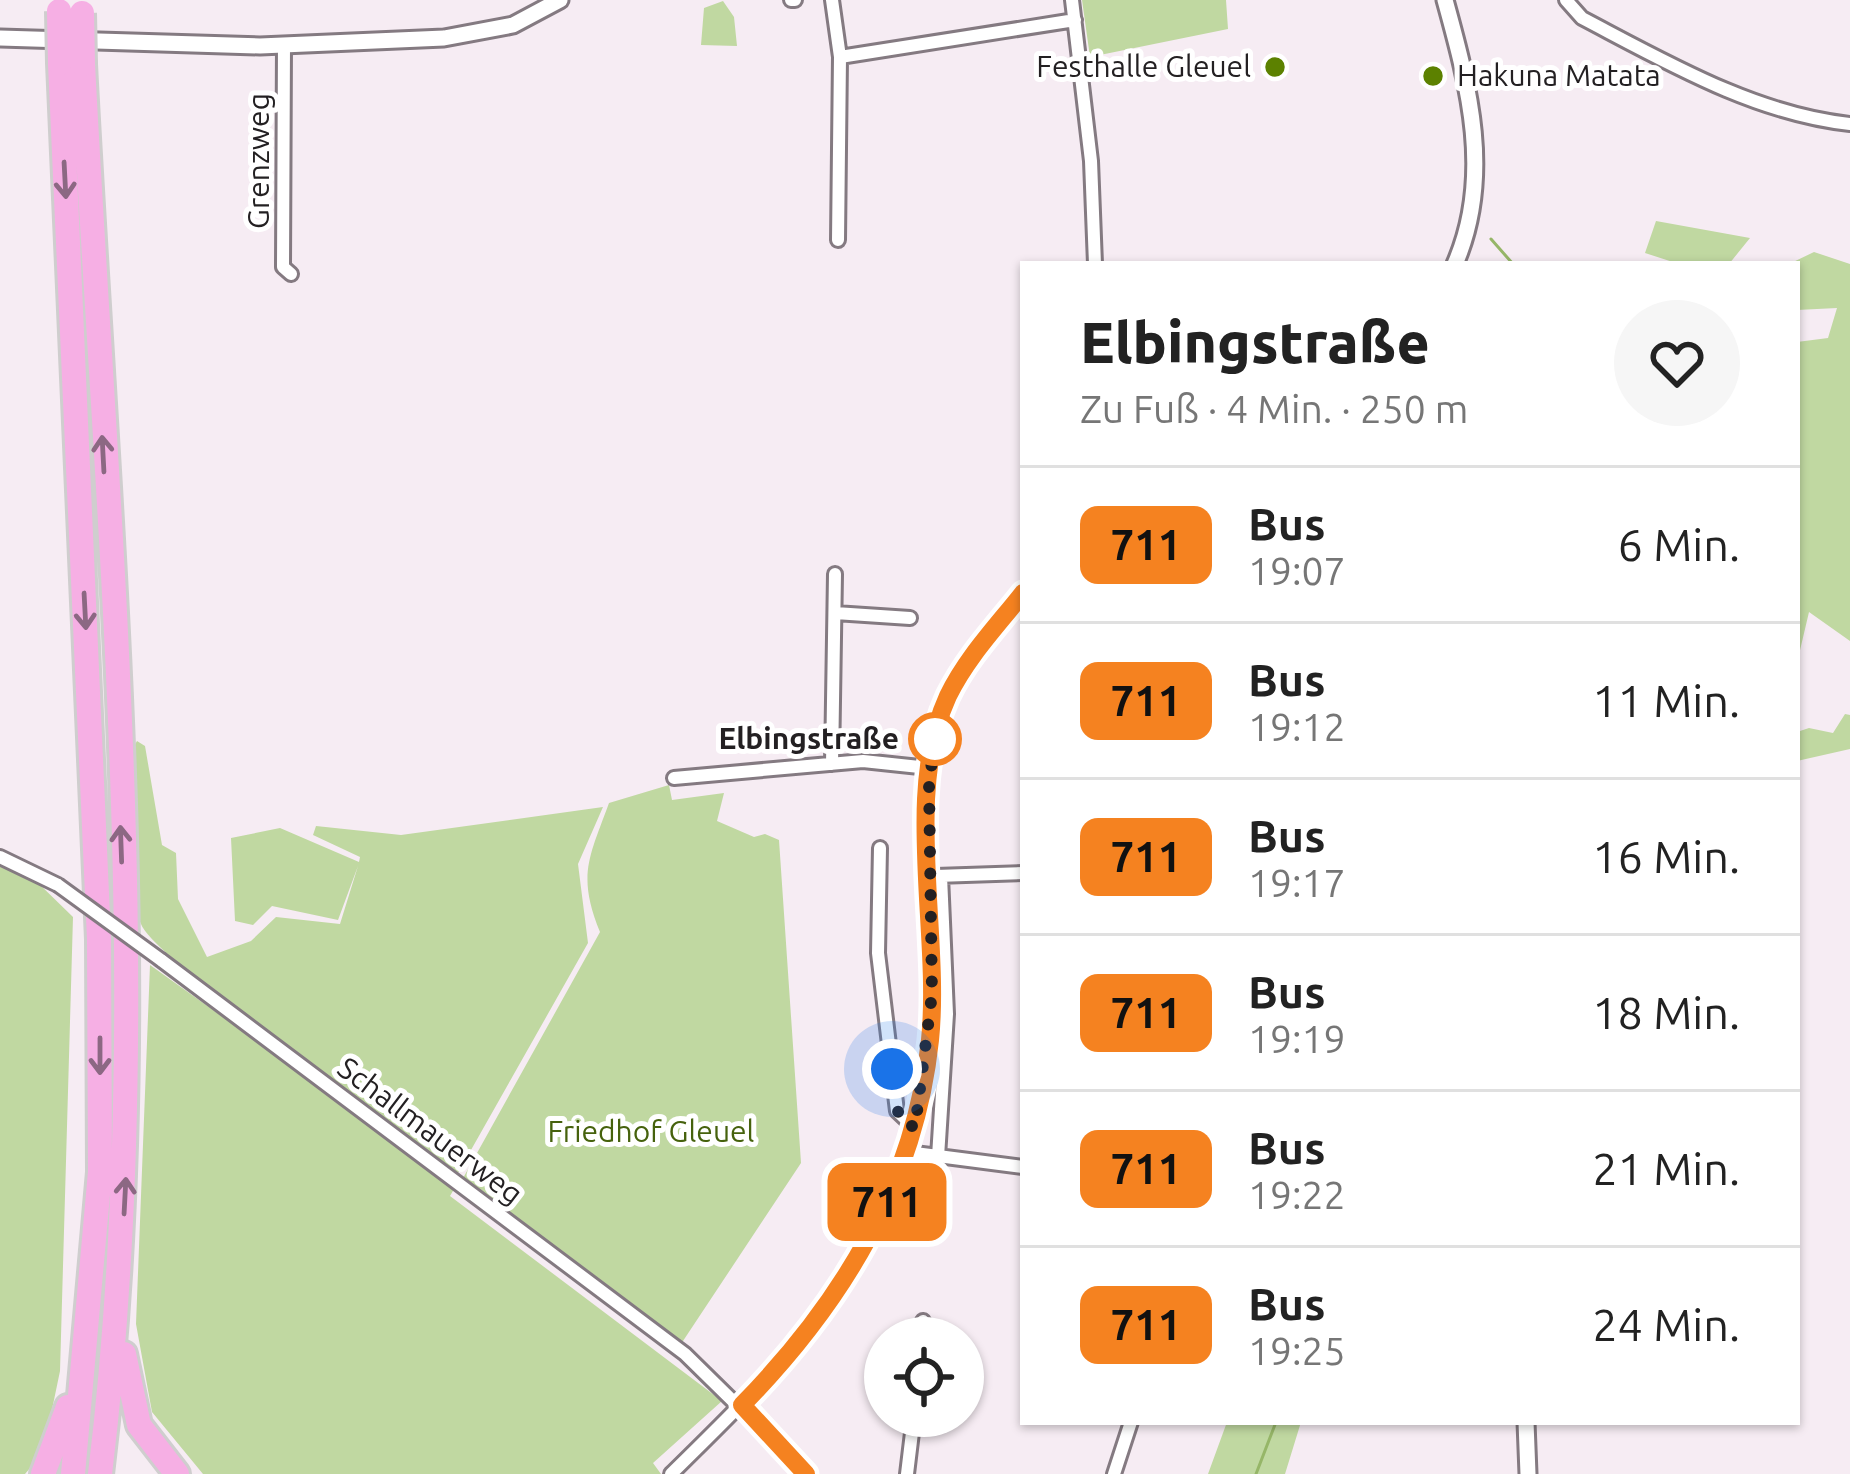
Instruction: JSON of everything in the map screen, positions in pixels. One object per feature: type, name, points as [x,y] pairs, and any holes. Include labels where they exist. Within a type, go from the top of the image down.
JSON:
[{"type":"highway","points":[[71,6],[99,939],[100,1172],[73,1474]]},
{"type":"highway","points":[[72,63],[126,961],[128,1127],[120,1313],[100,1474]]},
{"type":"highway","points":[[120,1313],[128,1385],[139,1425],[177,1474]]},
{"type":"highway","points":[[43,1474],[57,1448],[88,1329]]},
{"type":"street","points":[[0,38],[284,44],[444,38],[513,25],[560,0]]},
{"type":"street","points":[[832,0],[840,57],[838,240]]},
{"type":"street","points":[[1072,0],[1095,261]]},
{"type":"street","points":[[1445,0],[1475,135],[1472,215],[1456,261]]},
{"type":"street","points":[[1567,0],[1582,18],[1745,97],[1778,110],[1850,124]]},
{"type":"street","points":[[840,57],[1076,20]]},
{"type":"street","name":"Grenzweg","points":[[284,44],[283,267],[291,274]]},
{"type":"street","points":[[832,764],[835,574]]},
{"type":"street","points":[[938,1157],[947,1014],[929,767],[948,696],[967,662],[1020,596]]},
{"type":"street","points":[[835,613],[910,618]]},
{"type":"street","points":[[674,778],[875,761],[929,767]]},
{"type":"street","points":[[880,848],[881,984],[897,1111],[915,1128]]},
{"type":"street","name":"Schallmauerweg","points":[[0,857],[58,885],[685,1354],[742,1405],[806,1474]]},
{"type":"street","points":[[935,876],[1020,873]]},
{"type":"street","points":[[671,1474],[804,1336],[852,1269],[908,1153],[932,994],[935,876]]},
{"type":"street","points":[[908,1153],[1020,1167]]},
{"type":"street","points":[[1114,1474],[1130,1425]]},
{"type":"street","points":[[1526,1425],[1528,1474]]},
{"type":"street","points":[[907,1474],[911,1437]]},
{"type":"green space","points":[[1082,0],[1226,0],[1228,29],[1090,57]]},
{"type":"green space","points":[[723,1],[734,17],[737,46],[701,45],[704,8]]},
{"type":"green space","points":[[1656,221],[1750,238],[1731,261],[1670,261],[1645,253]]},
{"type":"green space","points":[[1814,252],[1850,264],[1850,641],[1809,612],[1800,650],[1800,342],[1828,338],[1837,308],[1800,310],[1800,261],[1795,261]]},
{"type":"green space","points":[[1845,714],[1850,715],[1850,749],[1800,760],[1800,731],[1833,733]]},
{"type":"green space","points":[[137,741],[145,746],[162,845],[176,853],[178,899],[207,957],[251,941],[276,917],[340,924],[358,866],[338,920],[272,906],[253,925],[235,921],[231,838],[280,828],[359,862],[360,857],[313,835],[316,826],[401,835],[603,807],[578,864],[588,943],[458,1173],[189,973],[141,924],[132,750]]},
{"type":"green space","name":"Friedhof Gleuel","points":[[669,785],[672,800],[724,793],[717,821],[754,837],[765,834],[779,840],[801,1163],[681,1344],[462,1180],[600,932],[587,881],[609,803]]},
{"type":"green space","points":[[0,865],[32,877],[73,917],[60,1371],[43,1453],[25,1474],[0,1474]]},
{"type":"green space","points":[[150,965],[457,1184],[450,1196],[722,1401],[653,1463],[661,1474],[203,1474],[152,1412],[136,1324]]},
{"type":"green space","points":[[1226,1425],[1300,1425],[1285,1474],[1208,1474]]},
{"type":"waterway","points":[[1491,239],[1510,261]]},
{"type":"waterway","points":[[1256,1474],[1275,1425]]},
{"type":"bus line","name":"711","points":[[806,1474],[742,1405],[804,1336],[852,1269],[883,1214],[908,1153],[930,1040],[929,767],[934,740],[948,696],[967,662],[1020,597]]},
{"type":"place","name":"Festhalle Gleuel","points":[[1275,67]]},
{"type":"place","name":"Hakuna Matata","points":[[1433,76]]},
{"type":"place","name":"Elbingstraße","points":[[935,739]]},
{"type":"route","points":[[892,1069],[899,1118],[915,1128],[930,1040],[929,767],[935,739]]}]
